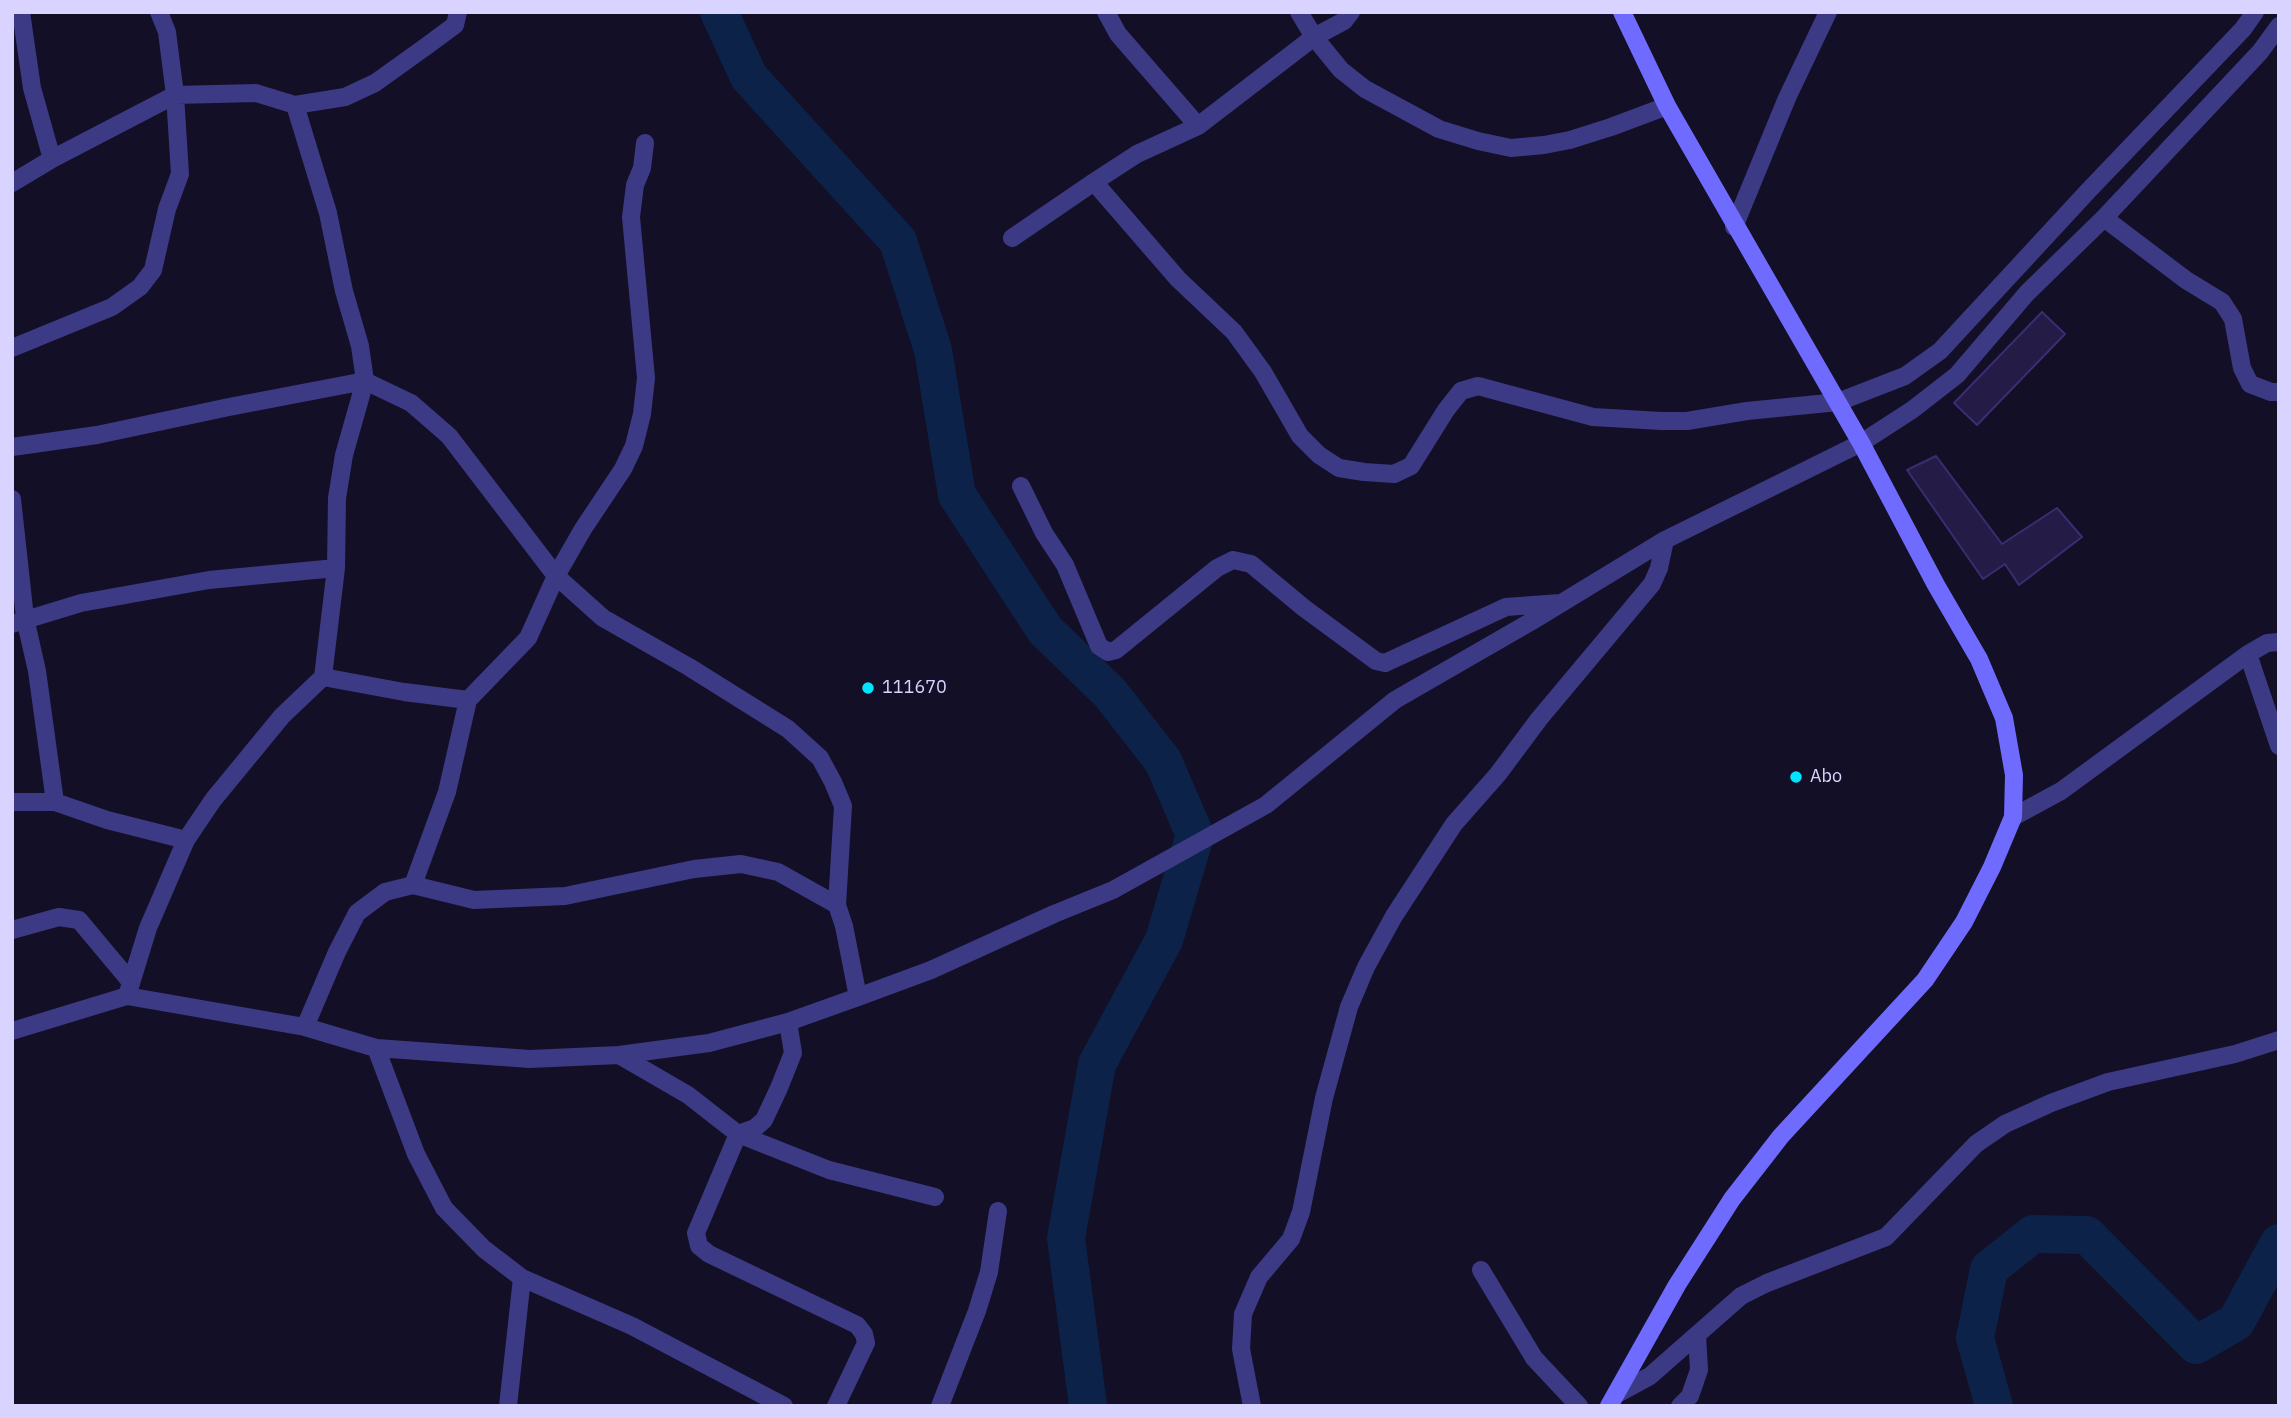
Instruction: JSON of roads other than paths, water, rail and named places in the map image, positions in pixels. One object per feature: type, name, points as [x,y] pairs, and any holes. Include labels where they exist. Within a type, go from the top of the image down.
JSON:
[{"type":"main road","points":[[1613,1400],[1677,1285],[1732,1199],[1781,1136],[1925,980],[1964,922],[1992,867],[2013,817],[2014,775],[2004,718],[1979,659],[1838,402],[1667,106],[1622,12]]},
{"type":"street","points":[[20,12],[32,88],[52,159]]},
{"type":"street","points":[[12,348],[111,307],[140,287],[153,270],[167,209],[180,174],[175,94],[167,32],[159,12]]},
{"type":"street","points":[[12,183],[175,94],[256,93],[295,105],[345,97],[375,83],[455,25],[458,12]]},
{"type":"street","points":[[1106,12],[1118,34],[1198,126]]},
{"type":"street","points":[[1298,12],[1341,70],[1365,89],[1439,129],[1511,148],[1570,140],[1667,106]]},
{"type":"street","points":[[1012,238],[1137,154],[1198,126],[1314,37],[1344,21],[1351,12]]},
{"type":"street","points":[[1734,226],[1787,98],[1828,12]]},
{"type":"street","points":[[1094,182],[1178,279],[1234,332],[1264,372],[1300,436],[1319,455],[1339,468],[1394,474],[1411,466],[1461,391],[1478,386],[1593,417],[1687,421],[1747,411],[1838,402],[1905,376],[1940,351],[2255,12]]},
{"type":"street","points":[[12,1031],[128,988],[305,1027],[376,1048],[530,1059],[619,1055],[709,1043],[788,1022],[931,970],[1113,890],[1266,806],[1395,700],[1563,603],[1665,540],[1861,443],[1912,410],[1957,375],[2027,293],[2104,218],[2260,52],[2279,26]]},
{"type":"street","points":[[128,988],[148,928],[186,840],[213,800],[282,716],[323,677],[336,568],[337,498],[344,455],[365,381],[360,346],[344,290],[328,213],[295,105]]},
{"type":"street","points":[[413,885],[447,792],[468,700],[528,638],[556,576],[583,529],[624,469],[634,446],[642,414],[646,378],[631,216],[645,143]]},
{"type":"street","points":[[2104,218],[2186,280],[2222,302],[2233,319],[2242,368],[2250,384],[2271,392],[2279,392]]},
{"type":"street","points":[[12,447],[97,435],[365,381],[411,403],[449,436],[556,576],[603,618],[689,667],[788,729],[820,758],[843,806],[837,905],[844,926],[858,997]]},
{"type":"street","points":[[1021,486],[1044,533],[1065,565],[1099,646],[1108,652],[1116,650],[1217,568],[1233,560],[1251,564],[1304,608],[1376,661],[1385,663],[1506,607],[1563,603]]},
{"type":"street","points":[[12,502],[19,621],[37,671],[55,802]]},
{"type":"street","points":[[1252,1406],[1241,1349],[1243,1314],[1259,1277],[1291,1239],[1301,1212],[1324,1098],[1349,1007],[1366,967],[1394,916],[1454,824],[1498,774],[1539,719],[1652,584],[1660,568],[1665,540]]},
{"type":"street","points":[[19,621],[81,603],[209,580],[336,568]]},
{"type":"street","points":[[2013,817],[2061,791],[2248,654],[2267,643],[2279,642]]},
{"type":"street","points":[[2248,654],[2279,746]]},
{"type":"street","points":[[323,677],[404,692],[468,700]]},
{"type":"street","points":[[12,802],[55,802],[107,820],[186,840]]},
{"type":"street","points":[[305,1027],[337,951],[358,913],[385,892],[413,885],[474,900],[565,896],[694,869],[741,864],[778,872],[837,905]]},
{"type":"street","points":[[12,930],[59,917],[79,920],[128,988]]},
{"type":"street","points":[[788,1022],[793,1054],[779,1088],[764,1120],[755,1128],[738,1134],[696,1233],[699,1246],[709,1254],[857,1325],[864,1334],[866,1343],[836,1406]]},
{"type":"street","points":[[1613,1400],[1650,1376],[1741,1296],[1767,1283],[1886,1237],[1976,1144],[2005,1124],[2108,1082],[2235,1054],[2279,1040]]},
{"type":"street","points":[[376,1048],[416,1154],[444,1208],[484,1249],[522,1278],[632,1326],[784,1406]]},
{"type":"street","points":[[619,1055],[688,1095],[738,1134],[829,1170],[934,1197]]},
{"type":"street","points":[[940,1406],[977,1311],[989,1272],[998,1210]]},
{"type":"street","points":[[1481,1269],[1534,1358],[1579,1406]]},
{"type":"street","points":[[508,1406],[522,1278]]},
{"type":"street","points":[[1680,1406],[1690,1396],[1699,1370],[1697,1335]]},
{"type":"waterway","points":[[719,12],[749,77],[898,241],[933,350],[957,495],[1045,630],[1110,693],[1163,761],[1195,835],[1164,940],[1097,1064],[1066,1238],[1088,1406]]},
{"type":"waterway","points":[[1994,1406],[1975,1338],[1989,1269],[2033,1234],[2087,1235],[2196,1345],[2236,1322],[2279,1243]]},
{"type":"place","name":"111670","points":[[868,688]]},
{"type":"place","name":"Abo","points":[[1796,777]]}]
